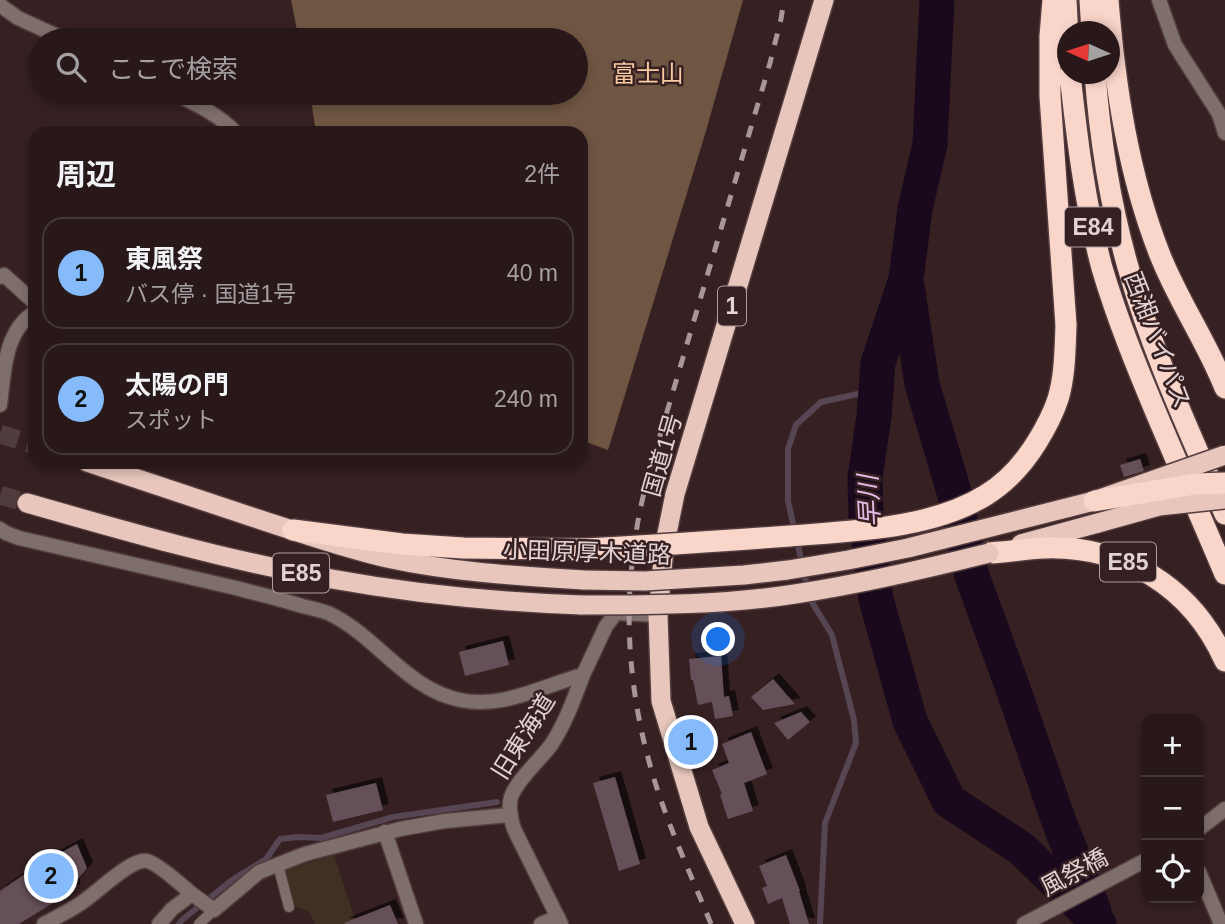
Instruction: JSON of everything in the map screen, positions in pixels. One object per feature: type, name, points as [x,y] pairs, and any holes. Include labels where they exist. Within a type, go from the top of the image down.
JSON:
[{"type":"highway","name":"国道1号","points":[[745,924],[699,827],[661,701],[658,615],[664,548],[675,494],[824,0]]},
{"type":"highway","points":[[293,530],[426,546],[583,549],[845,532],[894,526],[957,509],[985,495],[1009,477],[1029,455],[1046,427],[1058,399],[1065,364],[1066,325],[1050,96],[1053,0]]},
{"type":"highway","points":[[1066,0],[1067,21]]},
{"type":"highway","points":[[1090,0],[1091,21]]},
{"type":"highway","points":[[1108,0],[1123,120],[1137,189],[1160,256],[1225,388]]},
{"type":"highway","name":"西湘バイパス","points":[[1071,84],[1087,202],[1102,267],[1140,376],[1225,574]]},
{"type":"highway","name":"西湘バイパス","points":[[1096,84],[1109,186],[1127,267],[1160,365],[1225,514]]},
{"type":"highway","name":"小田原厚木道路","points":[[109,469],[357,550],[433,566],[583,580],[645,581],[788,570],[908,548],[1094,501],[1225,455]]},
{"type":"highway","points":[[1094,501],[1195,484],[1225,483]]},
{"type":"highway","name":"小田原厚木道路","points":[[27,503],[214,554],[333,579],[465,597],[582,605],[693,604],[781,596],[850,585],[989,553],[1159,506],[1225,499]]},
{"type":"highway","name":"E85","points":[[989,553],[1045,548],[1074,550],[1102,554],[1131,564],[1157,577],[1182,599],[1202,620],[1225,661]]},
{"type":"street","points":[[1159,0],[1175,45],[1219,114],[1225,133]]},
{"type":"street","points":[[0,5],[18,18],[40,28]]},
{"type":"street","points":[[196,105],[229,126]]},
{"type":"street","points":[[0,277],[4,275],[28,297]]},
{"type":"street","points":[[0,405],[11,342],[19,327],[28,319]]},
{"type":"street","points":[[0,528],[19,538],[214,583],[327,613],[357,630],[416,679],[439,693],[460,700],[506,700],[583,676]]},
{"type":"street","name":"旧東海道","points":[[560,921],[514,829],[509,815],[511,797],[551,745],[570,709],[606,626],[616,613],[658,615]]},
{"type":"street","points":[[1204,825],[1225,809]]},
{"type":"street","points":[[44,924],[80,904],[137,862],[154,864],[214,909],[259,872],[305,854],[385,832],[445,821],[509,815]]},
{"type":"street","points":[[385,832],[416,924]]},
{"type":"street","name":"風祭橋","points":[[1024,924],[1141,863]]},
{"type":"street","points":[[1204,884],[1221,924]]},
{"type":"street","points":[[159,924],[172,909],[193,894]]},
{"type":"street","points":[[541,924],[560,921]]},
{"type":"lane","points":[[278,865],[289,907]]},
{"type":"lane","points":[[199,924],[214,909]]},
{"type":"shaded area","points":[[334,855],[358,924],[315,924],[309,911],[293,906],[284,870]]},
{"type":"green space","name":"富士山","points":[[291,0],[743,0],[706,131],[608,450],[588,443],[588,126],[315,126],[312,105],[588,105],[588,28],[297,28]]},
{"type":"building","points":[[1140,459],[1144,471],[1124,477],[1120,465]]},
{"type":"building","points":[[503,641],[509,665],[465,676],[459,652]]},
{"type":"building","points":[[721,656],[724,697],[729,696],[733,716],[715,719],[712,702],[698,705],[689,659]]},
{"type":"building","points":[[773,679],[795,704],[763,710],[751,697]]},
{"type":"building","points":[[801,712],[810,722],[788,740],[774,723]]},
{"type":"building","points":[[751,732],[767,774],[744,783],[753,811],[728,819],[712,770],[729,763],[722,744]]},
{"type":"building","points":[[615,777],[640,864],[619,871],[593,783]]},
{"type":"building","points":[[376,783],[383,810],[333,822],[326,795]]},
{"type":"building","points":[[77,844],[87,868],[74,884],[74,890],[19,924],[0,924],[0,891],[41,863]]},
{"type":"building","points":[[786,855],[809,924],[790,924],[782,898],[768,904],[762,888],[767,886],[759,866]]},
{"type":"building","points":[[390,905],[398,924],[344,923]]},
{"type":"waterway","name":"早川","points":[[937,0],[930,144],[915,209],[906,279],[878,363],[865,478],[866,517],[876,599],[910,721],[949,801],[1022,849],[1099,924]]},
{"type":"waterway","points":[[907,286],[922,384],[954,492],[972,576],[1058,819],[1094,911]]},
{"type":"waterway","points":[[820,924],[825,823],[856,743],[854,720],[832,635],[810,599],[788,501],[788,449],[796,425],[821,402],[876,390]]},
{"type":"waterway","points":[[179,924],[232,880],[266,859],[280,839],[321,838],[393,817],[497,802]]},
{"type":"tunnel","points":[[0,434],[28,443]]},
{"type":"tunnel","points":[[0,495],[27,503]]},
{"type":"railway","points":[[711,924],[663,806],[643,737],[630,650],[632,563],[649,474],[770,63],[784,0]]},
{"type":"place","name":"東風祭","points":[[691,742]]},
{"type":"place","name":"太陽の門","points":[[51,876]]}]
